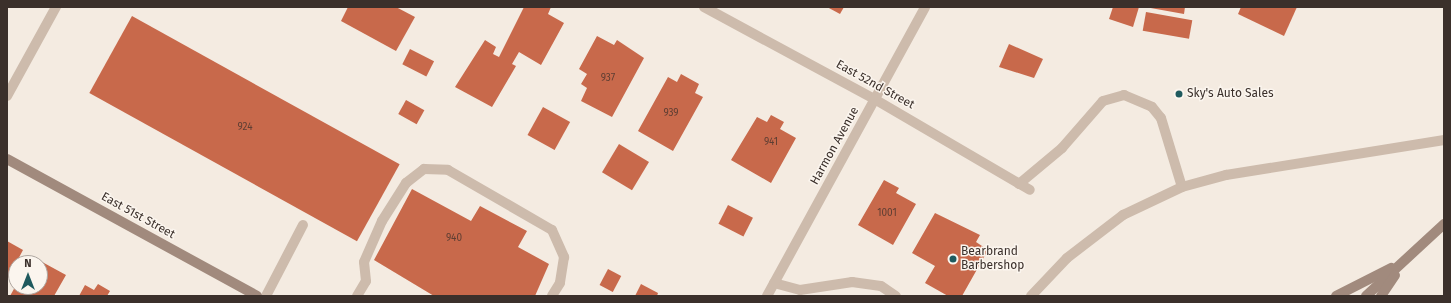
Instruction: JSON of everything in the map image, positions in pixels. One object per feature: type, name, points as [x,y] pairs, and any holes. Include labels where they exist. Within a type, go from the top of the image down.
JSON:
[{"type":"main road","name":"East 51st Street","points":[[7,159],[257,296]]},
{"type":"main road","points":[[1366,296],[1444,224]]},
{"type":"main road","points":[[1336,296],[1404,261]]},
{"type":"main road","points":[[1381,296],[1404,261]]},
{"type":"street","points":[[7,96],[56,7]]},
{"type":"street","name":"East 52nd Street","points":[[704,7],[876,100],[1030,190]]},
{"type":"street","name":"Harmon Avenue","points":[[767,296],[876,100],[925,7]]},
{"type":"street","points":[[1019,184],[1062,148],[1103,101],[1124,95],[1152,107],[1161,118],[1182,187]]},
{"type":"street","points":[[1031,296],[1066,258],[1123,216],[1182,187],[1226,175],[1444,140]]},
{"type":"street","points":[[357,296],[366,281],[364,262],[382,221],[406,183],[424,169],[448,170],[552,230],[564,257],[560,282],[552,296]]},
{"type":"street","points":[[266,296],[303,225]]},
{"type":"street","points":[[774,282],[800,290],[852,282],[881,286],[896,296]]},
{"type":"building","points":[[348,7],[396,7],[415,17],[396,51],[341,21]]},
{"type":"building","points":[[524,7],[551,7],[548,14],[564,23],[541,65],[519,52],[512,64],[516,66],[492,107],[455,87],[485,40],[496,47],[493,54],[499,57]]},
{"type":"building","points":[[827,7],[844,7],[840,14]]},
{"type":"building","points":[[1113,7],[1139,7],[1133,27],[1109,19]]},
{"type":"building","points":[[1145,7],[1185,7],[1184,14]]},
{"type":"building","points":[[1241,7],[1297,7],[1284,36],[1238,14]]},
{"type":"building","points":[[1146,12],[1192,20],[1189,39],[1143,31]]},
{"type":"building","points":[[132,16],[400,164],[357,241],[89,93]]},
{"type":"building","points":[[597,36],[614,45],[617,40],[644,58],[612,117],[581,101],[587,88],[581,84],[587,74],[579,69]]},
{"type":"building","points":[[1009,44],[1043,59],[1034,78],[999,67]]},
{"type":"building","points":[[410,49],[434,61],[426,76],[402,64]]},
{"type":"building","points":[[681,74],[699,84],[695,93],[703,97],[673,151],[638,131],[668,77],[677,82]]},
{"type":"building","points":[[406,100],[424,110],[417,124],[398,114]]},
{"type":"building","points":[[543,107],[570,122],[555,150],[527,135]]},
{"type":"building","points":[[771,115],[784,122],[780,129],[796,138],[771,183],[731,160],[757,117],[767,122]]},
{"type":"building","points":[[619,144],[649,162],[632,190],[602,172]]},
{"type":"building","points":[[884,180],[899,188],[896,193],[916,204],[893,245],[858,225]]},
{"type":"building","points":[[412,189],[471,221],[480,206],[527,231],[518,247],[549,264],[535,296],[434,296],[374,260]]},
{"type":"building","points":[[728,205],[753,218],[743,236],[718,224]]},
{"type":"building","name":"Bearbrand Barbershop","points":[[935,213],[980,235],[976,242],[988,250],[962,296],[948,296],[925,283],[935,266],[912,253]]},
{"type":"building","points":[[7,241],[23,250],[20,255],[8,255],[7,280]]},
{"type":"building","points":[[48,265],[66,275],[54,296],[10,296],[48,295]]},
{"type":"building","points":[[608,269],[621,276],[613,292],[600,285]]},
{"type":"building","points":[[98,284],[110,291],[107,296],[79,296],[85,285],[94,290]]},
{"type":"building","points":[[641,284],[658,293],[657,296],[635,296]]},
{"type":"place","name":"Sky's Auto Sales","points":[[1179,94]]},
{"type":"place","name":"Bearbrand Barbershop","points":[[953,259]]}]
